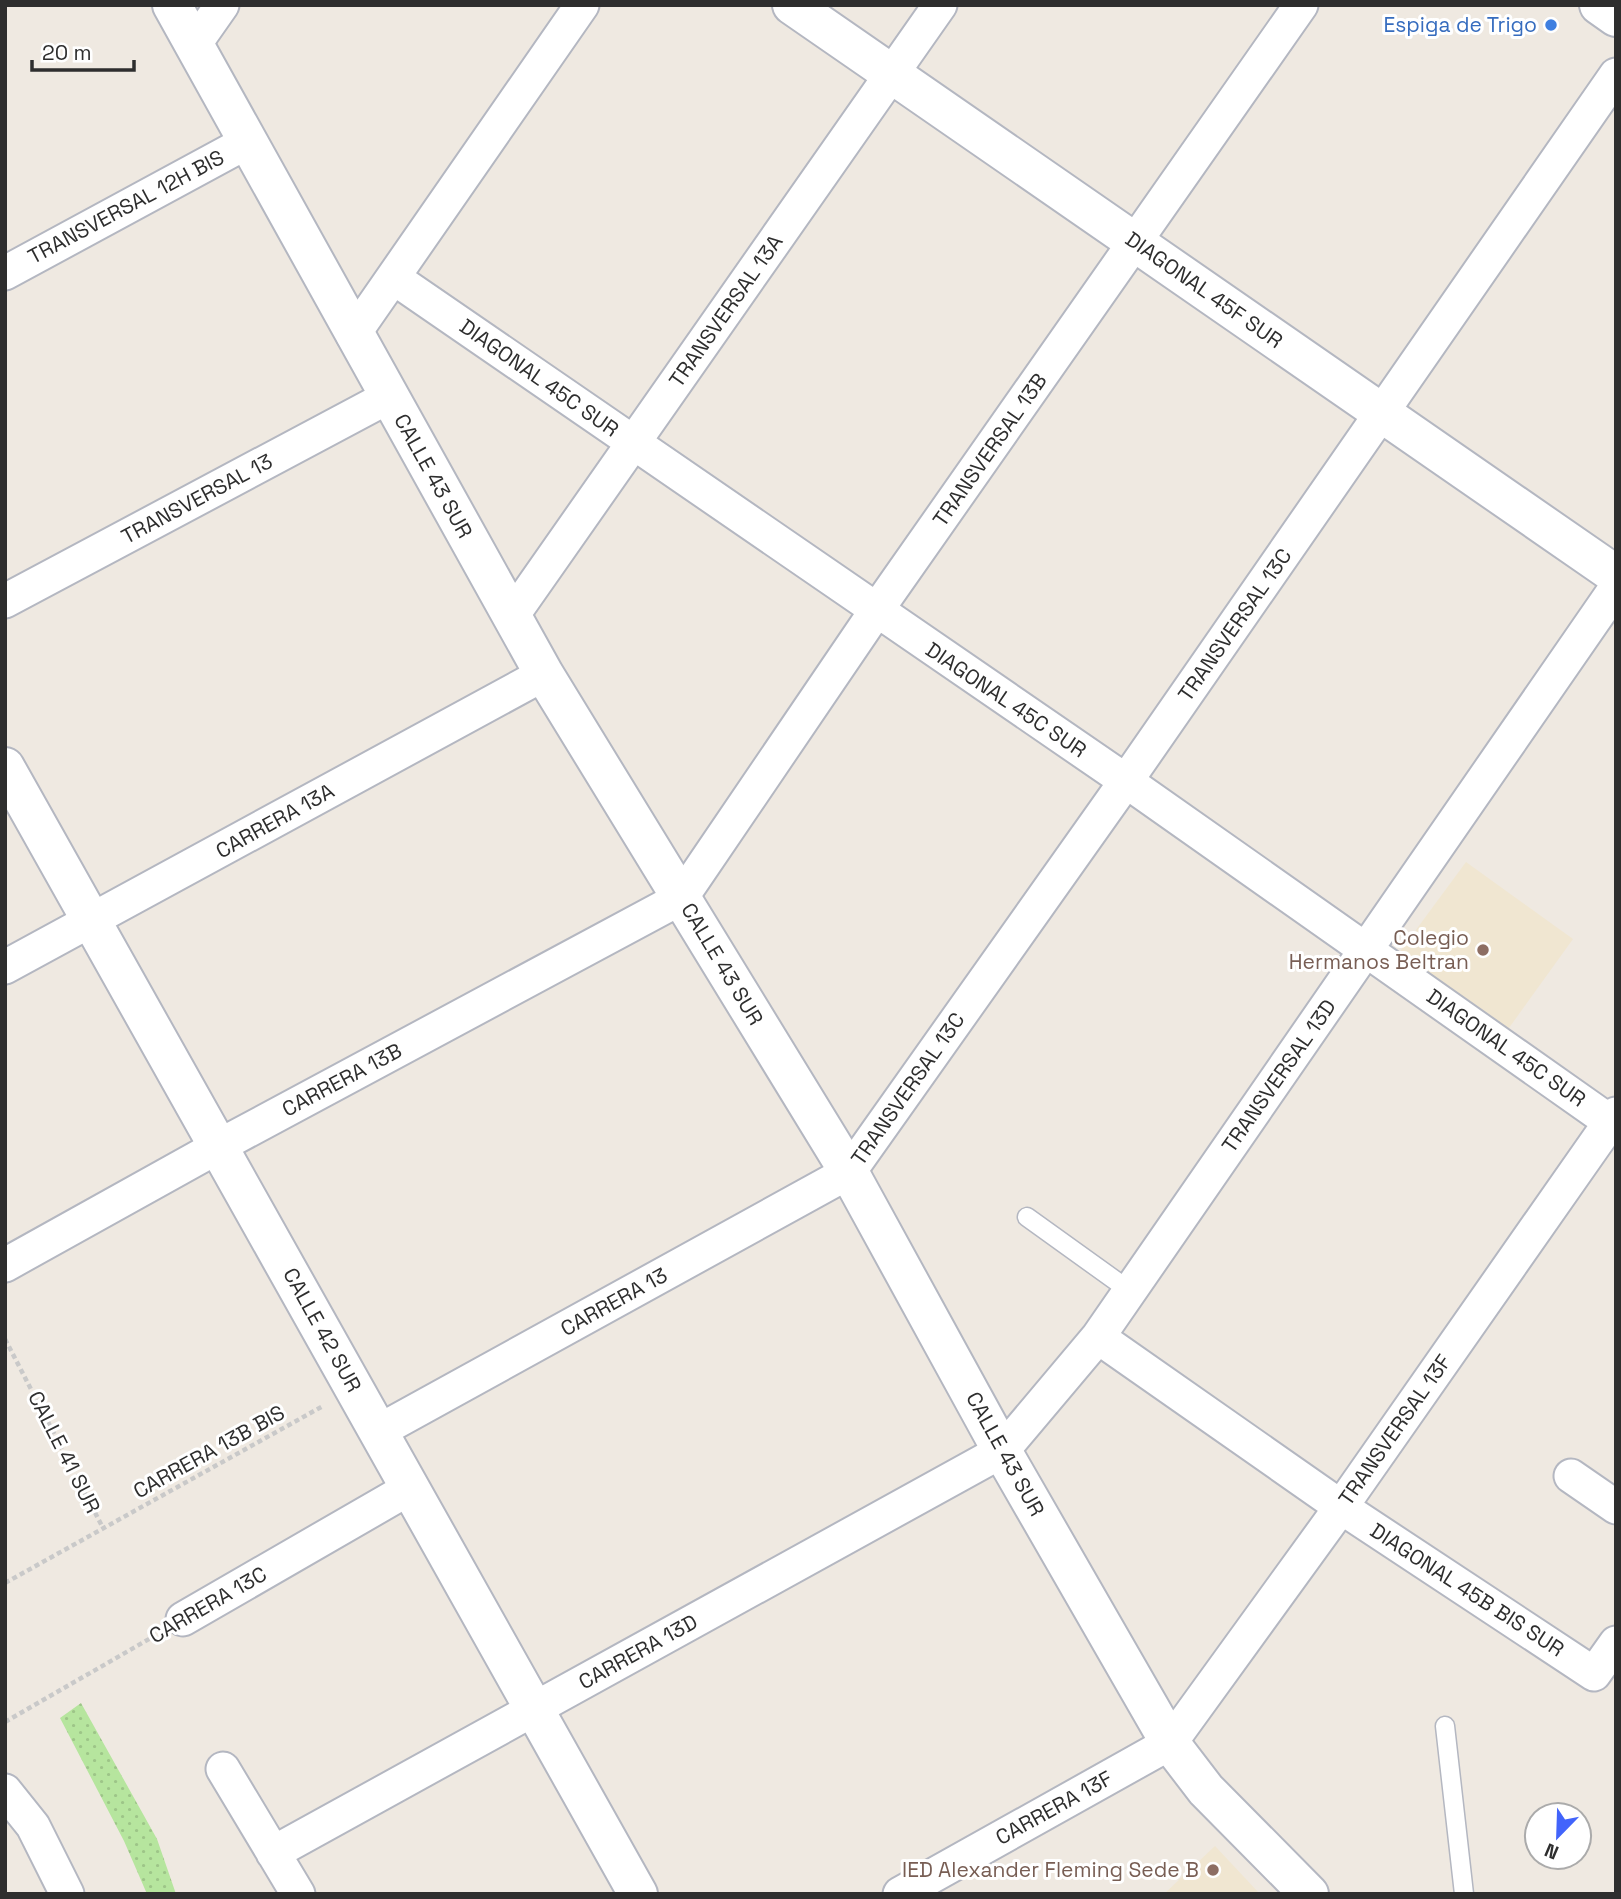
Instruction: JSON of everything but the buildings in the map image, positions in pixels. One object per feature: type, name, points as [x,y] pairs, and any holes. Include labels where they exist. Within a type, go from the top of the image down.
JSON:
[{"type":"street","name":"CALLE 43 SUR","points":[[172,5],[353,335],[544,674],[849,1172],[1002,1451],[1170,1743],[1206,1790],[1309,1894]]},
{"type":"street","points":[[194,45],[222,5]]},
{"type":"street","points":[[353,335],[582,5]]},
{"type":"street","name":"DIAGONAL 45F SUR","points":[[792,5],[1616,575]]},
{"type":"street","name":"TRANSVERSAL 13A","points":[[512,616],[940,5]]},
{"type":"street","name":"TRANSVERSAL 13B","points":[[681,898],[876,611],[1301,5]]},
{"type":"street","points":[[1599,5],[1616,17]]},
{"type":"street","name":"TRANSVERSAL 13C","points":[[849,1172],[1126,781],[1616,75]]},
{"type":"street","name":"TRANSVERSAL 12H BIS","points":[[5,273],[247,142]]},
{"type":"street","name":"DIAGONAL 45C SUR","points":[[394,278],[1614,1120]]},
{"type":"street","name":"TRANSVERSAL 13","points":[[5,601],[388,397]]},
{"type":"street","name":"TRANSVERSAL 13D","points":[[1002,1451],[1098,1337],[1616,588]]},
{"type":"street","name":"CARRERA 13A","points":[[5,967],[544,674]]},
{"type":"street","name":"CALLE 42 SUR","points":[[5,766],[638,1894]]},
{"type":"street","name":"CARRERA 13B","points":[[5,1265],[219,1146],[681,898]]},
{"type":"street","name":"TRANSVERSAL 13F","points":[[1170,1743],[1342,1507],[1614,1120]]},
{"type":"street","name":"CARRERA 13","points":[[379,1431],[849,1172]]},
{"type":"street","name":"DIAGONAL 45B BIS SUR","points":[[1098,1337],[1342,1507],[1594,1674],[1616,1643]]},
{"type":"street","name":"CARRERA 13D","points":[[274,1853],[1002,1451]]},
{"type":"street","points":[[1571,1476],[1616,1507]]},
{"type":"street","name":"CARRERA 13C","points":[[183,1619],[410,1488]]},
{"type":"street","name":"CARRERA 13F","points":[[900,1894],[1170,1743]]},
{"type":"street","points":[[223,1769],[298,1894]]},
{"type":"street","points":[[5,1791],[33,1826],[67,1894]]},
{"type":"lane","points":[[1027,1217],[1130,1291]]},
{"type":"lane","points":[[1445,1726],[1464,1894]]},
{"type":"path","name":"CALLE 41 SUR","points":[[5,1339],[103,1528]]},
{"type":"path","name":"CARRERA 13B BIS","points":[[5,1583],[355,1389]]},
{"type":"path","name":"CARRERA 13C","points":[[5,1722],[183,1619]]},
{"type":"shaded area","name":"Colegio Hermanos Beltran","points":[[1466,862],[1573,939],[1501,1039],[1393,961]]},
{"type":"shaded area","name":"IED Alexander Fleming Sede B","points":[[1215,1846],[1260,1894],[1164,1894]]},
{"type":"green space","points":[[81,1703],[157,1839],[176,1894],[147,1894],[124,1841],[60,1718]]},
{"type":"place","name":"Espiga de Trigo","points":[[1551,25]]},
{"type":"place","name":"Colegio Hermanos Beltran","points":[[1483,950]]},
{"type":"place","name":"IED Alexander Fleming Sede B","points":[[1213,1870]]}]
